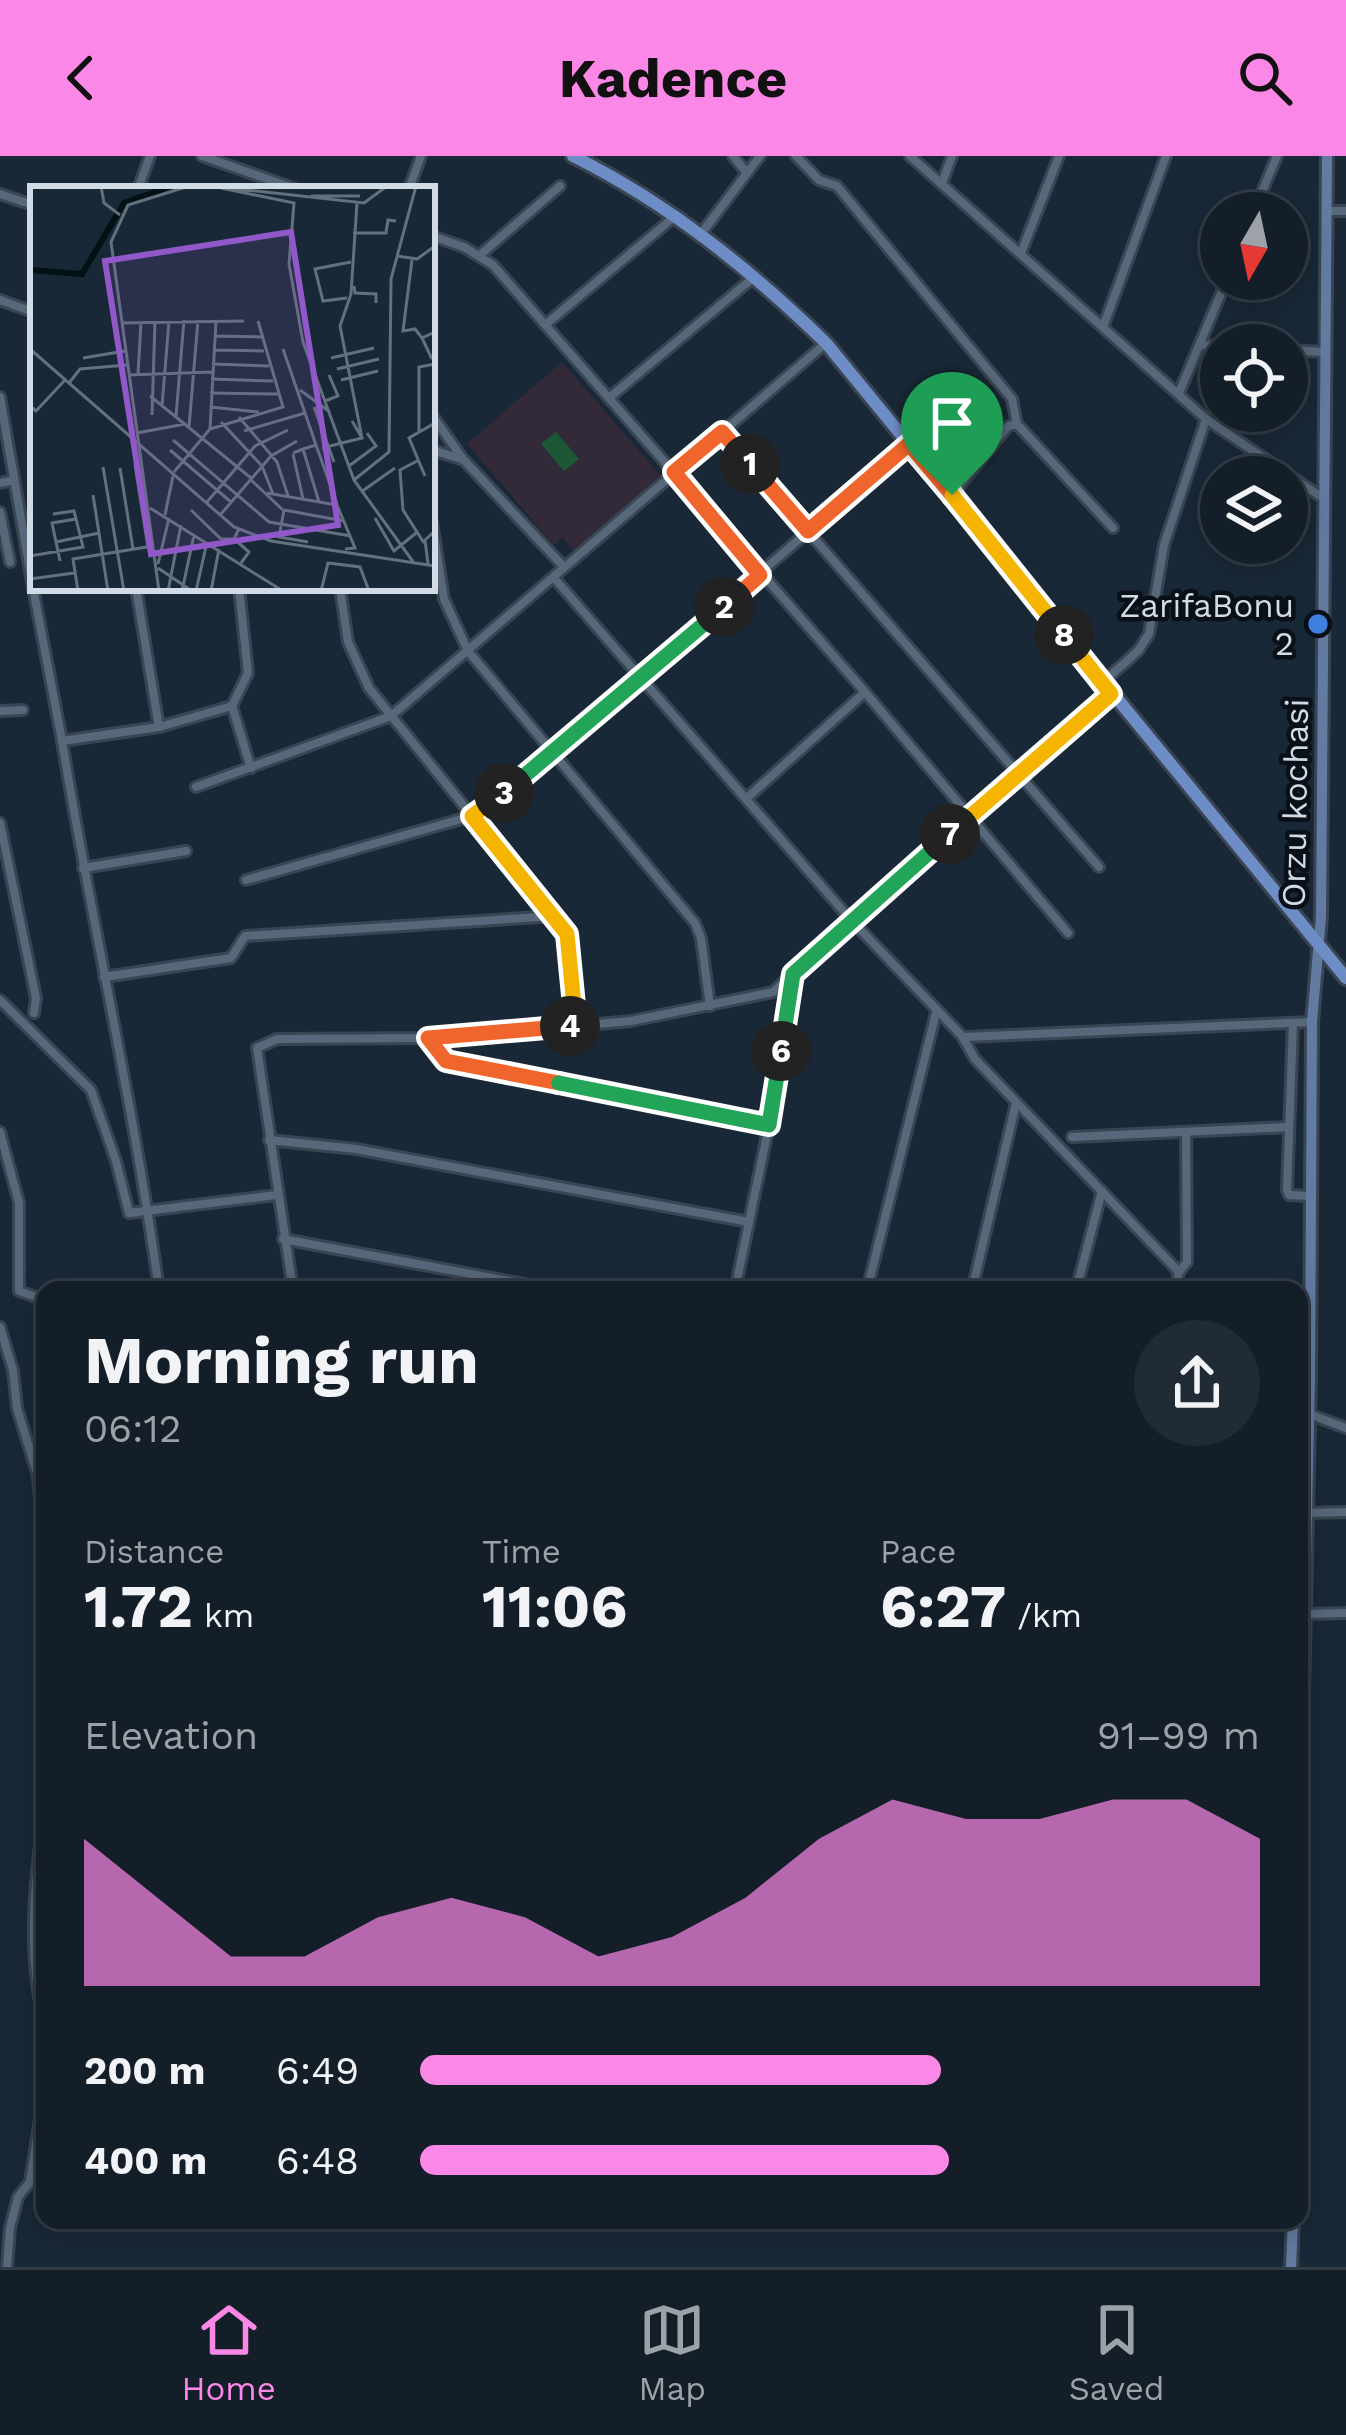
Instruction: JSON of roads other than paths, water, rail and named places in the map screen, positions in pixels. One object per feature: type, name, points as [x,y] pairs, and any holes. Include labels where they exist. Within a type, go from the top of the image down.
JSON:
[{"type":"main road","points":[[573,156],[676,215],[755,276],[826,343],[1346,978]]},
{"type":"main road","name":"Orzu kochasi","points":[[1304,1281],[1300,1195],[1318,946],[1327,156]]},
{"type":"main road","name":"Orzu kochasi","points":[[1308,1390],[1308,1420]]},
{"type":"main road","points":[[1291,2267],[1293,2229]]},
{"type":"street","points":[[139,186],[150,156]]},
{"type":"street","points":[[202,156],[287,186]]},
{"type":"street","points":[[410,186],[421,156]]},
{"type":"street","points":[[733,156],[747,173]]},
{"type":"street","points":[[701,234],[760,156]]},
{"type":"street","points":[[796,156],[819,180],[837,186],[1012,399],[1017,424],[1113,528]]},
{"type":"street","points":[[910,156],[1200,413]]},
{"type":"street","points":[[941,183],[952,156]]},
{"type":"street","points":[[1021,253],[1059,156]]},
{"type":"street","points":[[1103,327],[1166,156]]},
{"type":"street","points":[[1261,192],[1276,156]]},
{"type":"street","points":[[480,255],[560,186]]},
{"type":"street","points":[[0,194],[30,204]]},
{"type":"street","points":[[1325,211],[1346,211]]},
{"type":"street","points":[[544,325],[676,215]]},
{"type":"street","points":[[435,237],[480,255],[544,325],[1068,933]]},
{"type":"street","points":[[609,398],[755,276]]},
{"type":"street","points":[[0,300],[30,311]]},
{"type":"street","points":[[196,787],[391,716],[826,343]]},
{"type":"street","points":[[1179,393],[1200,345]]},
{"type":"street","points":[[1308,351],[1325,352]]},
{"type":"street","points":[[0,397],[30,571]]},
{"type":"street","points":[[435,419],[463,459],[563,566]]},
{"type":"street","points":[[952,495],[1008,426],[1017,424]]},
{"type":"street","points":[[722,432],[1099,867]]},
{"type":"street","points":[[291,1281],[257,1048],[278,1039],[428,1038],[632,1021],[773,992],[1019,775],[1107,689],[1138,651],[1149,634],[1164,545],[1202,432]]},
{"type":"street","points":[[1225,432],[1324,499]]},
{"type":"street","points":[[246,880],[472,816],[552,754],[909,444]]},
{"type":"street","points":[[435,451],[463,459]]},
{"type":"street","points":[[0,483],[14,480]]},
{"type":"street","points":[[0,512],[10,562]]},
{"type":"street","points":[[435,541],[445,599],[468,651],[694,923],[701,938],[710,1006]]},
{"type":"street","points":[[555,579],[850,920],[962,1036],[975,1059],[1179,1272]]},
{"type":"street","points":[[34,591],[158,1281]]},
{"type":"street","points":[[136,591],[159,727]]},
{"type":"street","points":[[239,591],[248,673],[232,706],[251,768]]},
{"type":"street","points":[[340,591],[348,642],[357,666],[391,716],[567,934],[576,1026]]},
{"type":"street","points":[[747,799],[865,692]]},
{"type":"street","points":[[62,741],[159,727],[232,706]]},
{"type":"street","points":[[0,710],[23,710]]},
{"type":"street","points":[[0,823],[36,998],[34,1013]]},
{"type":"street","points":[[83,868],[186,851]]},
{"type":"street","points":[[104,976],[224,960],[234,956],[245,936],[556,916]]},
{"type":"street","points":[[737,1281],[793,974]]},
{"type":"street","points":[[0,1000],[91,1090],[129,1214],[278,1195]]},
{"type":"street","points":[[869,1281],[937,1012]]},
{"type":"street","points":[[962,1036],[1312,1022]]},
{"type":"street","points":[[1293,1023],[1289,1127],[1300,1195]]},
{"type":"street","points":[[428,1038],[446,1061],[769,1125]]},
{"type":"street","points":[[974,1281],[1016,1102]]},
{"type":"street","points":[[1072,1137],[1289,1127]]},
{"type":"street","points":[[0,1132],[19,1203],[19,1291],[36,1297]]},
{"type":"street","points":[[1177,1281],[1187,1262],[1186,1134]]},
{"type":"street","points":[[269,1140],[356,1149],[749,1222]]},
{"type":"street","points":[[1078,1281],[1102,1190]]},
{"type":"street","points":[[283,1239],[509,1281]]},
{"type":"street","points":[[0,1327],[36,1470]]},
{"type":"street","points":[[1309,1414],[1346,1427]]},
{"type":"street","points":[[1308,1514],[1346,1512]]},
{"type":"street","points":[[1308,1614],[1346,1613]]},
{"type":"street","points":[[36,1894],[36,1992]]},
{"type":"street","points":[[7,2267],[15,2205],[30,2182],[36,2144]]},
{"type":"place","name":"ZarifaBonu 2","points":[[1318,624]]}]
